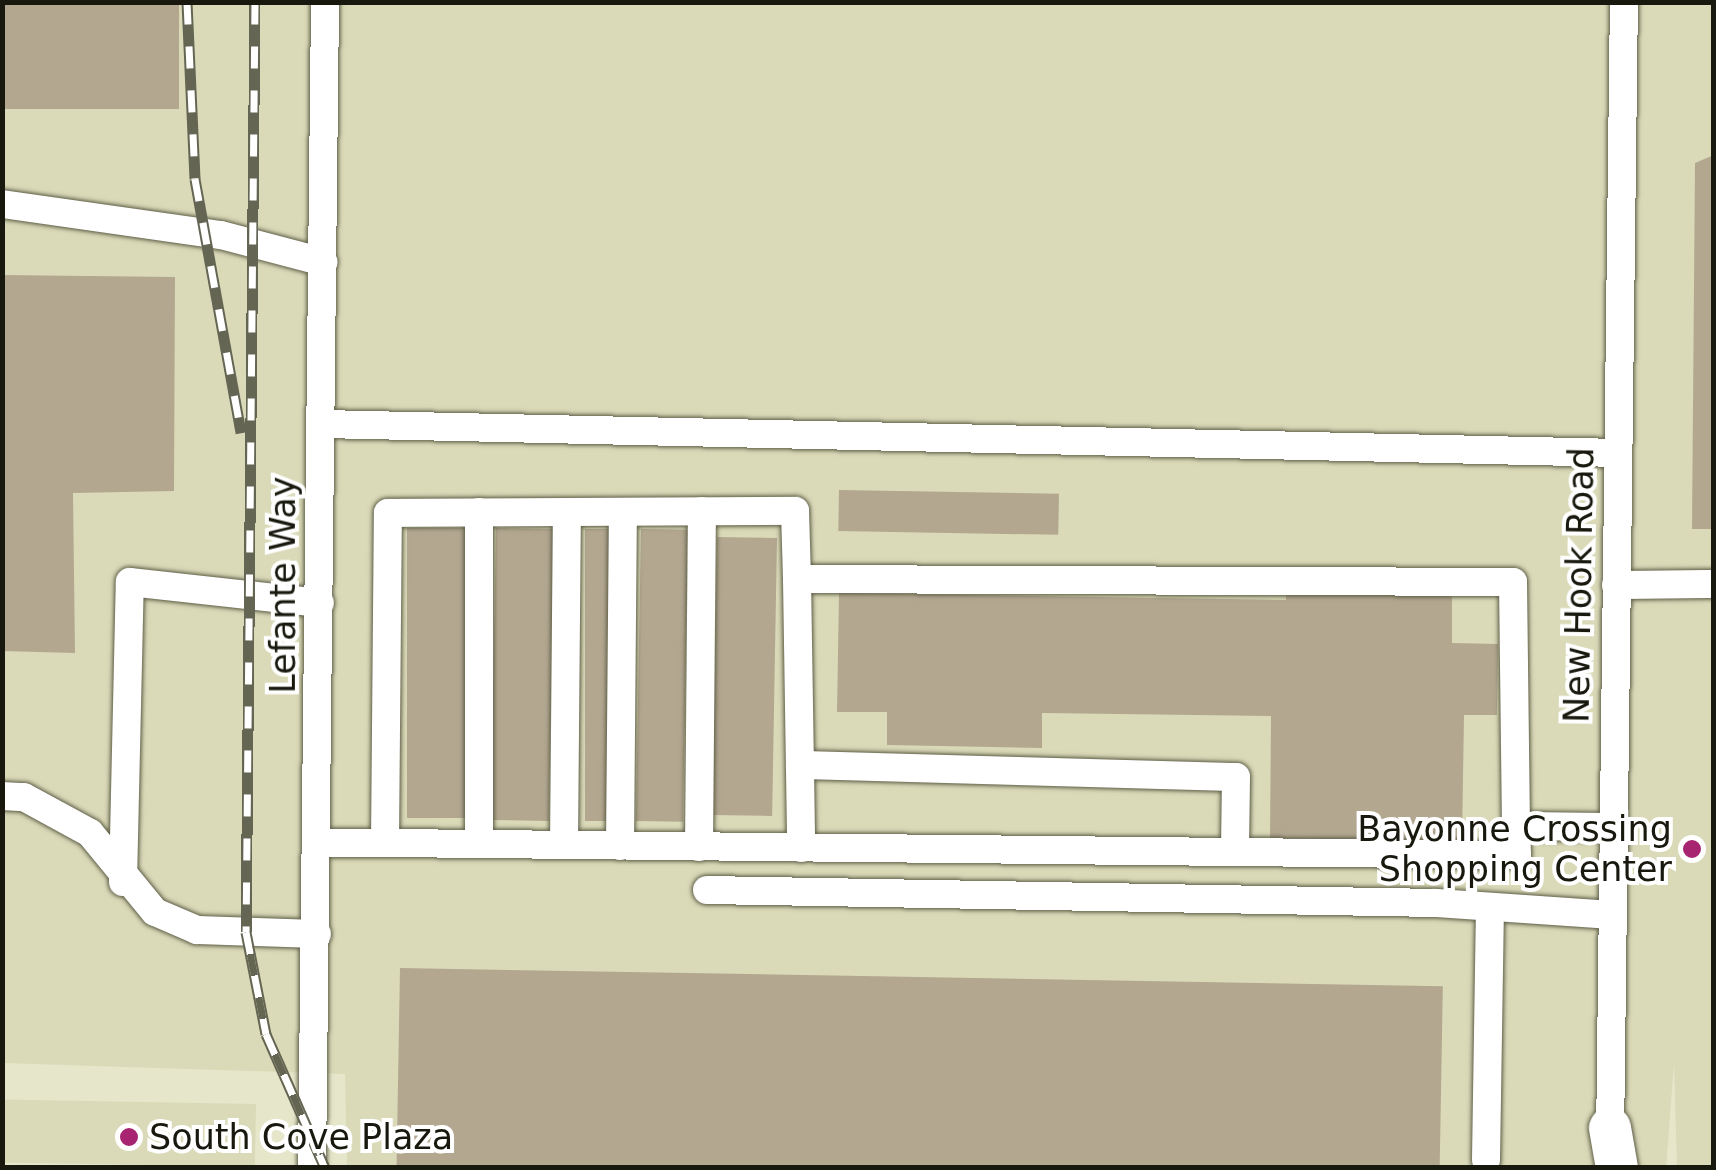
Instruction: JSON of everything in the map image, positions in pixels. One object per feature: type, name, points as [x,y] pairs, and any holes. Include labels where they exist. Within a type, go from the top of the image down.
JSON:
[{"type":"street","name":"Lefante Way","points":[[312,1168],[325,2]]},
{"type":"street","name":"New Hook Road","points":[[1612,1154],[1624,2]]},
{"type":"street","points":[[2,204],[221,235],[323,262]]},
{"type":"street","points":[[322,424],[1618,452]]},
{"type":"street","points":[[699,847],[702,511]]},
{"type":"street","points":[[386,843],[388,513],[795,511],[802,848]]},
{"type":"street","points":[[478,844],[479,512]]},
{"type":"street","points":[[564,845],[566,512]]},
{"type":"street","points":[[620,846],[623,512]]},
{"type":"street","points":[[318,843],[1517,855],[1513,582],[797,579]]},
{"type":"street","points":[[123,882],[130,582],[320,603]]},
{"type":"street","points":[[1616,585],[1714,584]]},
{"type":"street","points":[[800,765],[1236,777],[1235,852]]},
{"type":"street","points":[[2,796],[24,797],[90,833],[123,882],[155,912],[197,930],[317,934]]},
{"type":"street","points":[[1516,826],[1614,826]]},
{"type":"street","points":[[707,890],[1490,907],[1613,915]]},
{"type":"street","points":[[1486,1160],[1490,907]]},
{"type":"shaded area","points":[[3,3],[1713,3],[1713,1167],[1677,1167],[1674,1063],[1666,1168],[347,1167],[345,1074],[3,1063]]},
{"type":"shaded area","name":"South Cove Plaza","points":[[3,1100],[256,1104],[255,1167],[2,1163]]},
{"type":"building","points":[[2,2],[179,2],[179,109],[2,109]]},
{"type":"building","points":[[1714,155],[1714,529],[1692,529],[1695,163]]},
{"type":"building","points":[[2,275],[175,277],[174,491],[73,493],[75,653],[2,651]]},
{"type":"building","points":[[839,490],[1059,494],[1058,535],[838,531]]},
{"type":"building","points":[[407,528],[465,528],[465,818],[407,818]]},
{"type":"building","points":[[496,528],[554,529],[549,821],[491,820]]},
{"type":"building","points":[[585,529],[612,529],[612,821],[585,821]]},
{"type":"building","points":[[641,529],[688,530],[683,822],[636,821]]},
{"type":"building","points":[[717,537],[777,538],[772,816],[712,815]]},
{"type":"building","points":[[1286,592],[1452,595],[1452,643],[1498,644],[1497,715],[1464,715],[1462,841],[1270,838],[1271,716],[1042,713],[1042,748],[887,745],[887,712],[837,712],[839,593],[1286,600]]},
{"type":"building","points":[[400,968],[1443,986],[1440,1168],[397,1165]]},
{"type":"railway","points":[[187,2],[195,179],[241,433]]},
{"type":"railway","points":[[255,2],[246,932],[266,1034],[325,1168]]},
{"type":"place","name":"Bayonne Crossing Shopping Center","points":[[1692,849]]},
{"type":"place","name":"South Cove Plaza","points":[[129,1137]]}]
